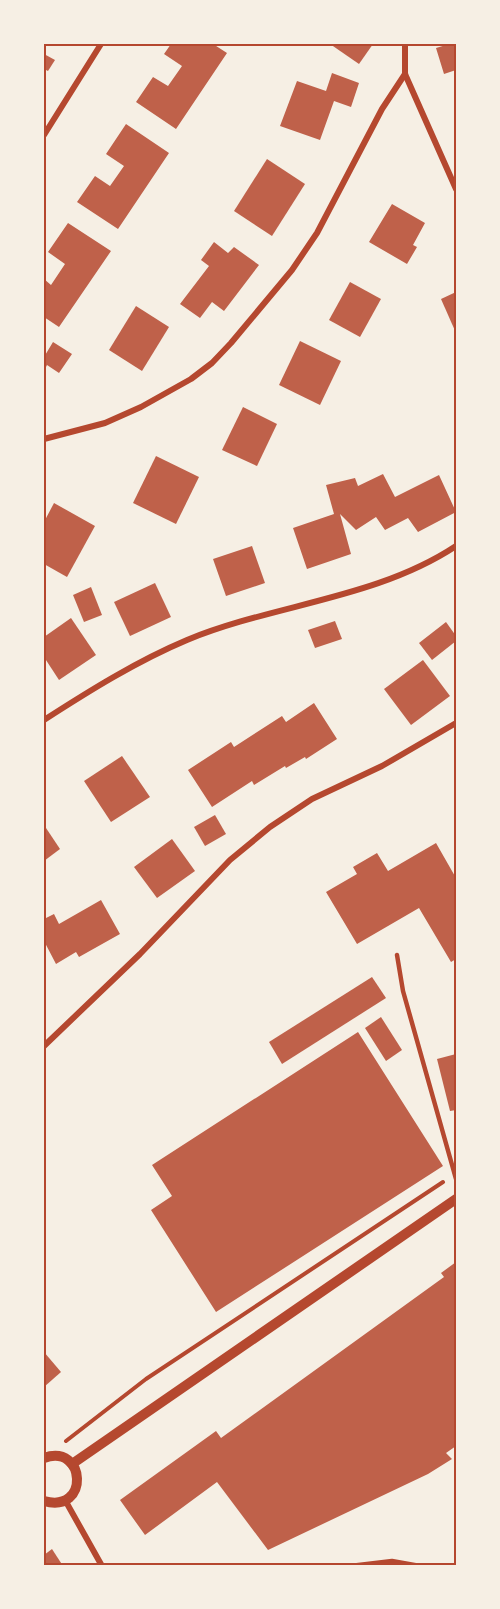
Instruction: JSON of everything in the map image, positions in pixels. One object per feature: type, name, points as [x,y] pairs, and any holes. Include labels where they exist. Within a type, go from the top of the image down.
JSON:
[{"type":"street","points":[[44,135],[101,44]]},
{"type":"street","points":[[405,44],[405,74],[456,189]]},
{"type":"street","points":[[44,439],[105,423],[141,408],[191,379],[212,363],[292,270],[317,233],[382,109],[405,74]]},
{"type":"street","points":[[44,720],[135,666],[187,640],[241,622],[386,581],[456,546]]},
{"type":"street","points":[[44,1046],[140,954],[230,860],[270,826],[312,799],[382,766],[456,723]]},
{"type":"street","points":[[72,1464],[456,1199]]},
{"type":"street","points":[[44,1457],[60,1456],[72,1464],[77,1475],[77,1485],[65,1500],[54,1503],[44,1501]]},
{"type":"street","points":[[65,1500],[102,1566]]},
{"type":"lane","points":[[397,956],[403,991],[456,1177]]},
{"type":"lane","points":[[350,1566],[392,1561],[420,1566]]},
{"type":"path","points":[[44,1457],[146,1379],[456,1177]]},
{"type":"building","points":[[171,44],[213,44],[227,53],[176,129],[136,102],[153,77],[168,86],[182,66],[164,54]]},
{"type":"building","points":[[330,44],[373,44],[359,64]]},
{"type":"building","points":[[445,44],[456,44],[456,70],[444,74],[436,48]]},
{"type":"building","points":[[44,54],[55,60],[48,71],[44,69]]},
{"type":"building","points":[[332,73],[359,83],[351,107],[334,101],[320,140],[280,126],[297,81],[326,91]]},
{"type":"building","points":[[126,124],[169,153],[118,229],[77,202],[95,176],[110,186],[124,166],[106,154]]},
{"type":"building","points":[[267,159],[305,184],[272,236],[234,211]]},
{"type":"building","points":[[392,204],[425,223],[413,245],[417,247],[407,264],[369,242]]},
{"type":"building","points":[[68,223],[111,251],[59,327],[44,317],[44,279],[51,285],[65,264],[48,252]]},
{"type":"building","points":[[214,242],[228,253],[234,247],[259,265],[224,311],[212,302],[200,318],[180,304],[209,266],[201,260]]},
{"type":"building","points":[[350,282],[381,299],[360,337],[329,320]]},
{"type":"building","points":[[456,292],[456,333],[441,299]]},
{"type":"building","points":[[136,306],[169,327],[142,371],[109,350]]},
{"type":"building","points":[[300,341],[341,361],[320,405],[279,385]]},
{"type":"building","points":[[53,342],[72,354],[59,373],[47,365],[44,371],[44,357]]},
{"type":"building","points":[[243,407],[277,424],[257,466],[222,450]]},
{"type":"building","points":[[156,456],[199,477],[176,524],[133,503]]},
{"type":"building","points":[[383,474],[395,497],[439,475],[456,512],[418,532],[408,518],[385,530],[376,517],[356,530],[340,514],[351,554],[307,569],[293,528],[334,514],[326,485],[355,478],[358,486]]},
{"type":"building","points":[[54,503],[95,526],[67,577],[44,564],[44,522]]},
{"type":"building","points":[[252,546],[265,583],[226,596],[213,559]]},
{"type":"building","points":[[155,583],[171,617],[130,636],[114,602]]},
{"type":"building","points":[[91,587],[102,615],[84,622],[73,595]]},
{"type":"building","points":[[71,618],[96,655],[59,680],[44,657],[44,637]]},
{"type":"building","points":[[335,621],[342,639],[315,648],[308,630]]},
{"type":"building","points":[[446,622],[456,636],[456,641],[432,660],[419,643]]},
{"type":"building","points":[[423,660],[450,696],[411,725],[384,689]]},
{"type":"building","points":[[314,703],[337,739],[306,759],[305,757],[286,768],[285,766],[254,785],[252,781],[212,807],[188,770],[231,742],[234,747],[282,716],[286,722]]},
{"type":"building","points":[[122,756],[150,797],[111,822],[84,781]]},
{"type":"building","points":[[215,815],[226,834],[205,846],[194,827]]},
{"type":"building","points":[[44,825],[60,849],[44,861]]},
{"type":"building","points":[[172,839],[195,871],[157,898],[134,867]]},
{"type":"building","points":[[436,843],[456,878],[456,959],[451,962],[419,908],[357,944],[326,892],[357,874],[353,867],[377,853],[388,871]]},
{"type":"building","points":[[101,900],[120,934],[79,957],[76,952],[56,964],[44,941],[44,919],[54,914],[59,924]]},
{"type":"building","points":[[372,977],[386,998],[282,1064],[269,1042]]},
{"type":"building","points":[[381,1017],[402,1050],[386,1061],[365,1028]]},
{"type":"building","points":[[358,1032],[443,1166],[216,1312],[151,1210],[172,1196],[152,1165]]},
{"type":"building","points":[[456,1054],[456,1110],[450,1111],[437,1059]]},
{"type":"building","points":[[456,1262],[456,1446],[446,1453],[452,1459],[428,1474],[268,1550],[217,1482],[145,1535],[120,1500],[216,1431],[221,1438],[444,1277],[441,1273]]},
{"type":"building","points":[[44,1352],[61,1372],[44,1387]]},
{"type":"building","points":[[52,1549],[63,1566],[44,1566],[44,1555]]}]
